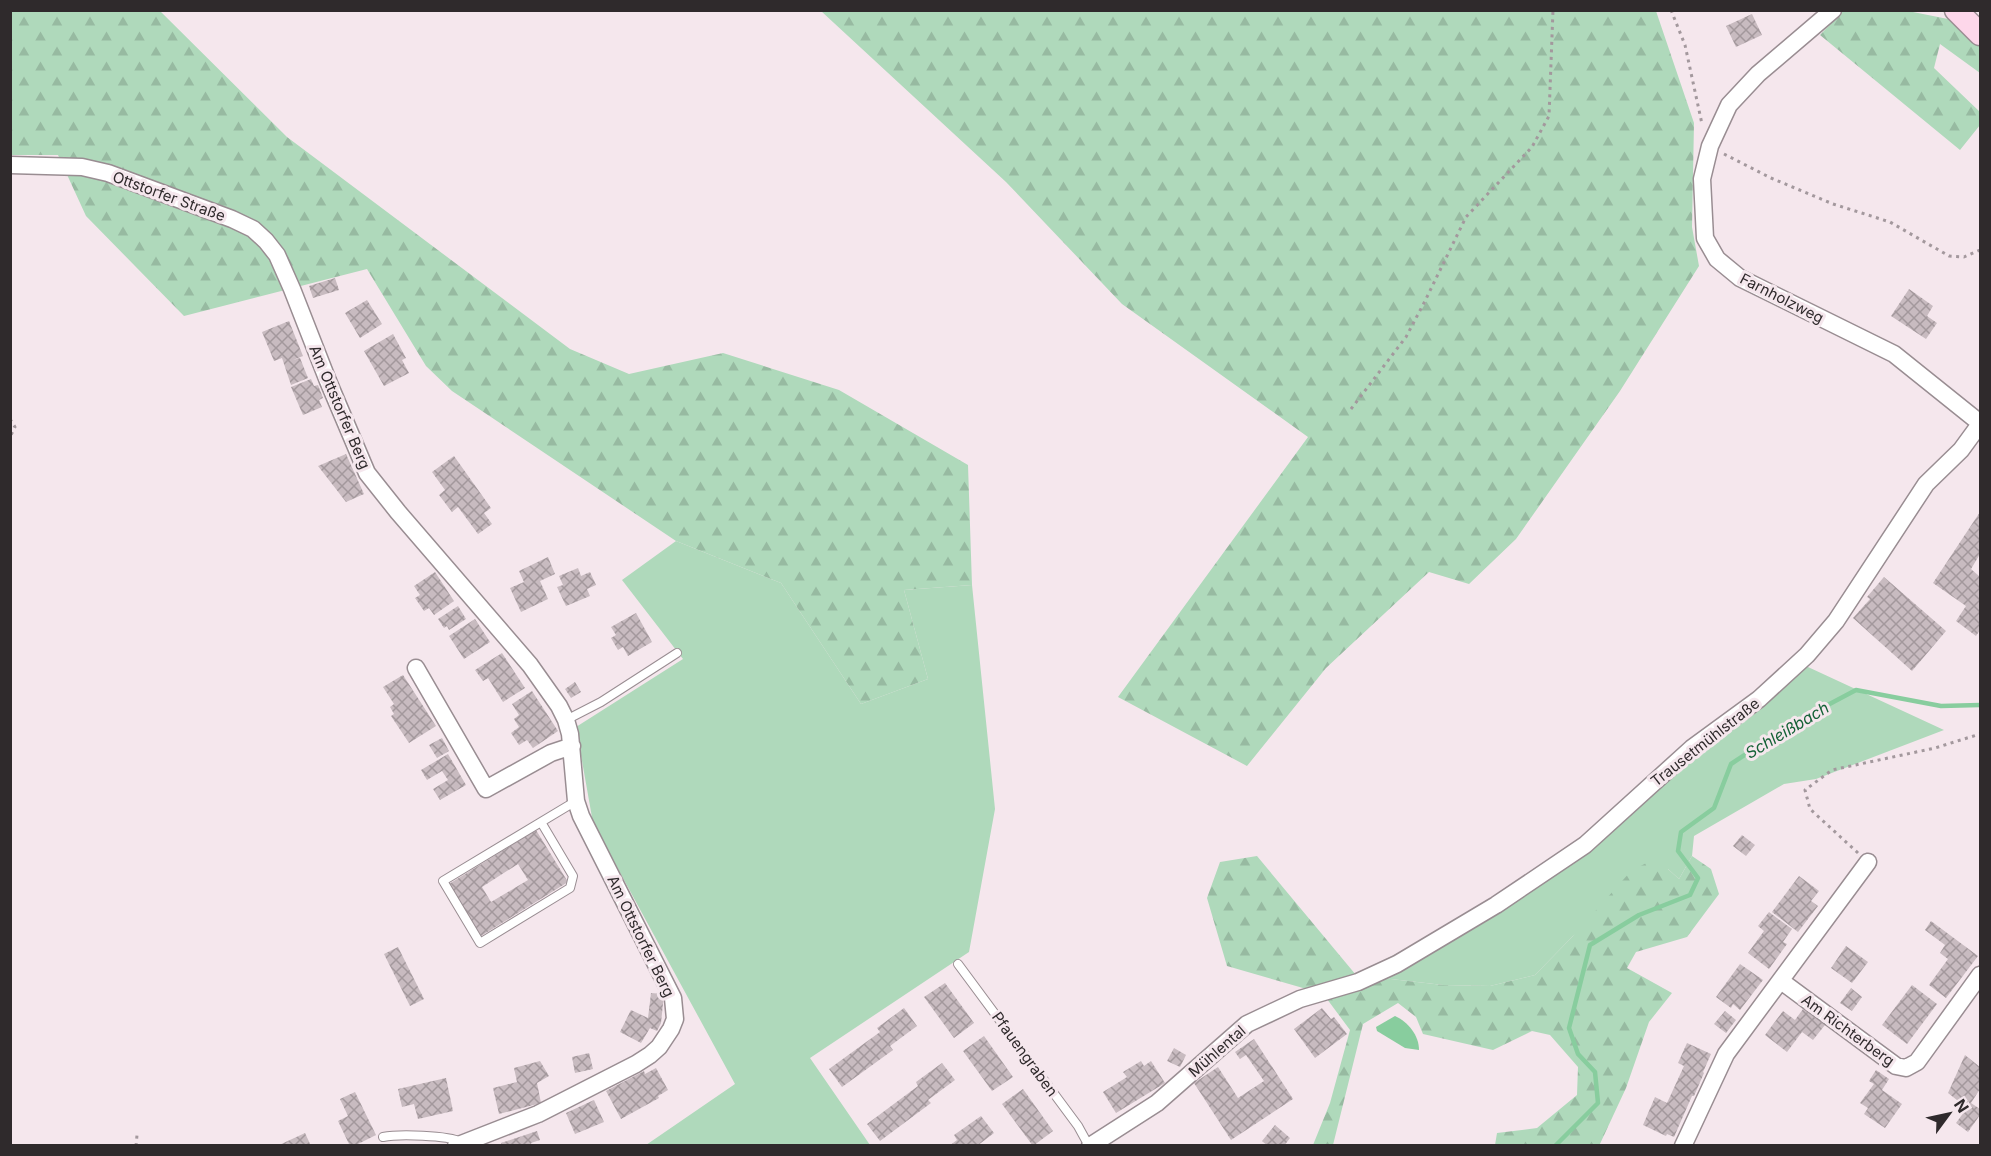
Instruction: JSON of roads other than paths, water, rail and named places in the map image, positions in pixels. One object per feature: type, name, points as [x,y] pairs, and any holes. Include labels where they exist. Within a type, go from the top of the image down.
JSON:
[{"type":"main road","points":[[1956,10],[1980,34]]},
{"type":"street","name":"Farnholzweg","points":[[1833,10],[1758,74],[1729,105],[1710,146],[1702,179],[1705,238],[1717,259],[1740,278],[1894,354],[1980,424]]},
{"type":"street","name":"Ottstorfer Straße","points":[[10,165],[82,167],[108,174],[232,219],[253,229],[266,241],[277,255],[292,289]]},
{"type":"street","name":"Am Ottstorfer Berg","points":[[292,289],[367,473],[530,665],[559,706],[566,720],[572,746],[576,801],[589,834],[673,998],[675,1019],[671,1029],[659,1047],[636,1064],[538,1114],[459,1144]]},
{"type":"street","name":"Trausetmühlstraße","points":[[1358,982],[1397,964],[1496,905],[1585,845],[1692,748],[1760,699],[1807,655],[1836,621],[1926,484],[1961,450],[1980,424]]},
{"type":"street","points":[[416,668],[486,789],[539,759],[572,746]]},
{"type":"street","points":[[1683,1146],[1726,1054],[1868,862]]},
{"type":"street","name":"Am Richterberg","points":[[1781,981],[1896,1066],[1906,1068],[1917,1062],[1980,975]]},
{"type":"street","name":"Mühlental","points":[[1090,1146],[1157,1103],[1247,1024],[1300,999],[1358,982]]},
{"type":"lane","points":[[566,720],[601,702],[676,653]]},
{"type":"lane","points":[[542,822],[573,876],[570,888],[480,943],[443,881],[576,801]]},
{"type":"lane","name":"Pfauengraben","points":[[958,964],[1078,1126],[1090,1146]]},
{"type":"lane","points":[[383,1137],[402,1135],[452,1139],[459,1144]]},
{"type":"waterway","name":"Schleißbach","points":[[1555,1146],[1598,1103],[1595,1072],[1578,1054],[1569,1028],[1590,945],[1639,915],[1690,895],[1698,878],[1678,851],[1681,832],[1714,808],[1731,764],[1790,725],[1856,690],[1941,706],[1980,705]]}]
